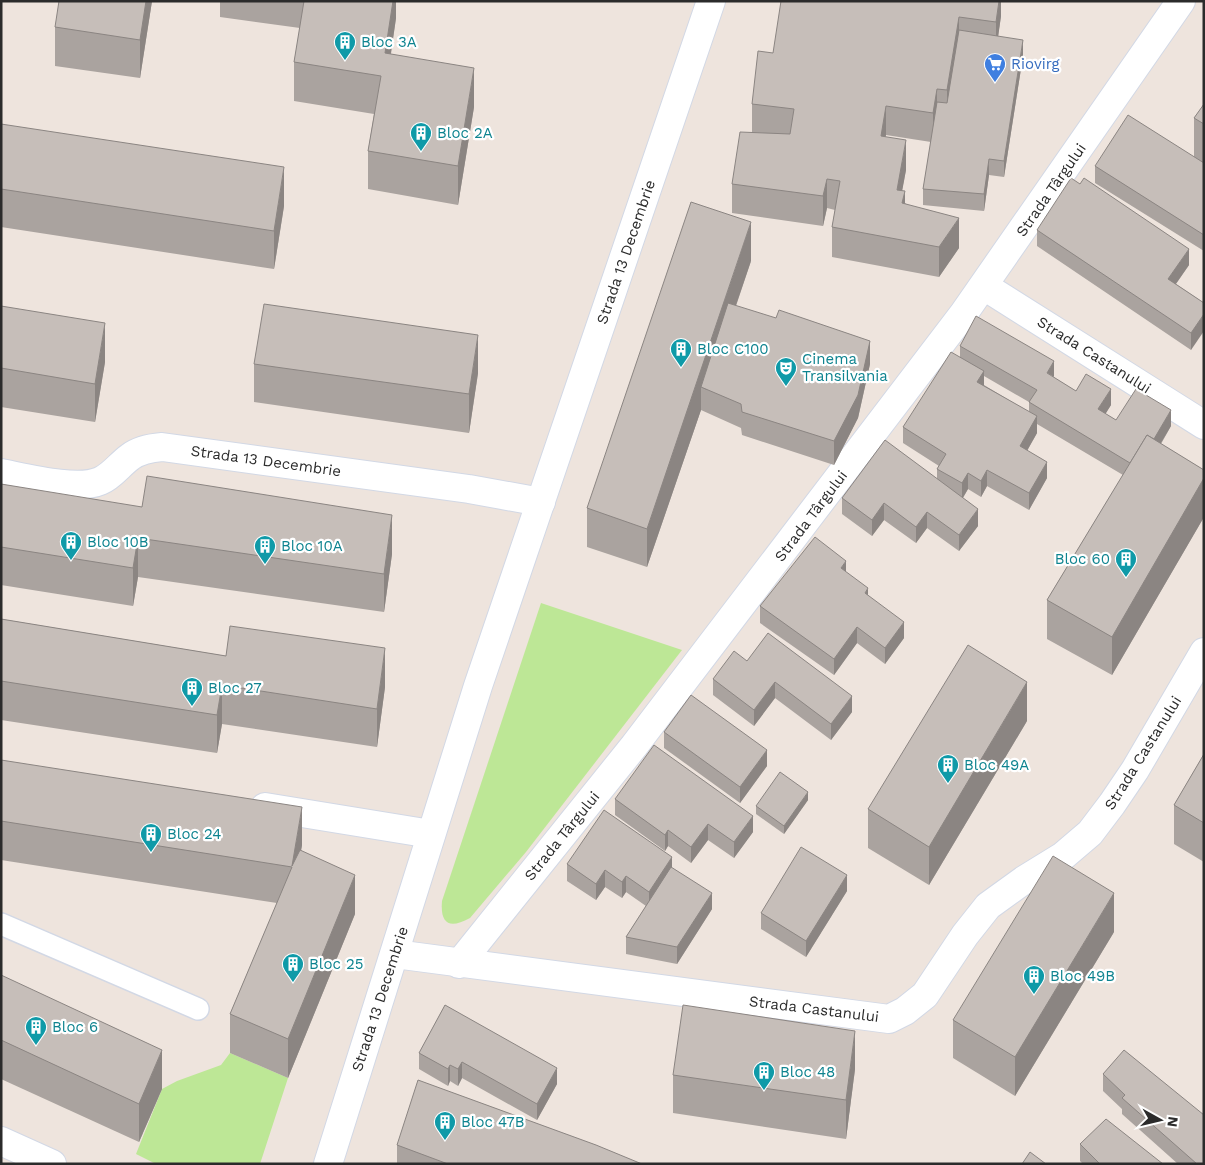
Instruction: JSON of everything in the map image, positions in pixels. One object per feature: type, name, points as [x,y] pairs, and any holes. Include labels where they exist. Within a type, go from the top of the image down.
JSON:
[{"type":"street","name":"Strada 13 Decembrie","points":[[328,1164],[478,686],[711,1]]},
{"type":"street","name":"Strada Târgului","points":[[459,964],[634,746],[805,524],[984,286],[1181,1]]},
{"type":"street","name":"Strada Castanului","points":[[984,286],[1204,425]]},
{"type":"street","name":"Strada 13 Decembrie","points":[[1,473],[62,484],[86,485],[108,477],[130,457],[141,451],[162,447],[469,490],[541,502]]},
{"type":"street","name":"Strada Castanului","points":[[459,964],[889,1019],[905,1011],[925,995],[965,935],[988,906],[1024,880],[1063,856],[1090,833],[1136,770],[1204,652]]},
{"type":"street","points":[[237,803],[431,834]]},
{"type":"street","points":[[395,954],[459,964]]},
{"type":"street","points":[[1,1141],[52,1164]]},
{"type":"lane","points":[[1,924],[198,1009]]},
{"type":"green space","points":[[541,603],[682,650],[526,852],[470,918],[457,923],[448,923],[443,915],[442,901]]},
{"type":"green space","points":[[230,1053],[288,1078],[260,1164],[156,1164],[136,1154],[162,1089],[177,1081],[221,1065]]},
{"type":"building","points":[[59,1],[146,1],[140,40],[55,27]]},
{"type":"building","points":[[304,1],[393,1],[385,53],[474,68],[458,166],[368,151],[381,76],[294,62]]},
{"type":"building","points":[[781,1],[999,1],[996,22],[959,17],[947,90],[937,89],[933,113],[886,106],[881,136],[906,140],[897,190],[905,191],[902,203],[959,218],[939,247],[832,227],[840,181],[827,179],[823,196],[732,184],[740,132],[790,134],[794,109],[752,104],[758,51],[773,53]]},
{"type":"building","points":[[959,30],[1023,40],[1004,161],[989,159],[984,194],[923,189],[937,102],[947,103]]},
{"type":"building","points":[[1204,104],[1204,124],[1194,118]]},
{"type":"building","points":[[1128,115],[1204,163],[1204,235],[1095,166]]},
{"type":"building","points":[[1,124],[284,167],[274,231],[1,189]]},
{"type":"building","points":[[1071,178],[1080,184],[1084,178],[1189,249],[1168,279],[1204,303],[1204,314],[1191,333],[1037,230]]},
{"type":"building","name":"Bloc C100","points":[[691,202],[751,222],[647,529],[587,508]]},
{"type":"building","name":"Cinema Transilvania","points":[[728,303],[776,318],[779,310],[870,341],[858,395],[834,441],[742,412],[741,404],[701,387]]},
{"type":"building","points":[[264,304],[478,335],[469,394],[254,364]]},
{"type":"building","points":[[1,306],[105,323],[95,384],[1,368]]},
{"type":"building","points":[[976,316],[1054,361],[1047,373],[1076,391],[1086,374],[1111,389],[1098,409],[1116,420],[1136,389],[1171,410],[1154,439],[1147,435],[1130,463],[1029,402],[1037,390],[960,346]]},
{"type":"building","points":[[951,352],[984,371],[977,382],[1037,416],[1020,446],[1047,462],[1029,493],[987,470],[981,481],[968,473],[962,483],[937,469],[946,454],[903,427]]},
{"type":"building","name":"Bloc 60","points":[[1147,435],[1204,470],[1204,478],[1112,637],[1047,600]]},
{"type":"building","points":[[885,440],[978,509],[959,535],[927,512],[916,527],[884,503],[872,520],[842,498]]},
{"type":"building","points":[[147,476],[392,515],[384,574],[138,538],[133,568],[1,547],[1,484],[142,507]]},
{"type":"building","points":[[815,537],[846,561],[841,568],[868,588],[865,593],[904,622],[885,648],[857,627],[834,659],[760,606]]},
{"type":"building","points":[[1,619],[226,656],[230,626],[385,648],[377,709],[222,685],[217,715],[1,681]]},
{"type":"building","points":[[768,633],[852,696],[831,724],[775,682],[754,710],[713,679],[734,651],[747,661]]},
{"type":"building","points":[[968,645],[1027,682],[929,847],[868,809]]},
{"type":"building","points":[[691,695],[767,750],[740,787],[664,732]]},
{"type":"building","points":[[654,745],[753,816],[734,842],[708,824],[691,847],[668,830],[665,835],[615,799]]},
{"type":"building","points":[[1204,754],[1204,823],[1174,805]]},
{"type":"building","points":[[1,760],[302,807],[292,866],[300,850],[355,875],[288,1039],[230,1014],[292,867],[1,821]]},
{"type":"building","points":[[780,772],[808,792],[784,826],[756,806]]},
{"type":"building","points":[[604,810],[672,857],[649,892],[626,876],[622,882],[605,870],[596,884],[567,864]]},
{"type":"building","points":[[801,847],[847,875],[806,941],[761,913]]},
{"type":"building","points":[[1053,856],[1114,893],[1015,1057],[953,1020]]},
{"type":"building","points":[[671,867],[712,893],[677,947],[626,937]]},
{"type":"building","points":[[1,975],[162,1050],[139,1104],[1,1040]]},
{"type":"building","points":[[445,1005],[557,1068],[537,1104],[462,1062],[458,1069],[450,1065],[448,1069],[419,1053]]},
{"type":"building","points":[[683,1005],[855,1031],[846,1100],[673,1075]]},
{"type":"building","points":[[1124,1050],[1204,1115],[1203,1164],[1197,1164],[1122,1098],[1125,1095],[1103,1074]]},
{"type":"building","points":[[418,1080],[596,1145],[642,1164],[448,1164],[397,1145]]},
{"type":"building","points":[[1106,1119],[1163,1164],[1100,1164],[1080,1144]]},
{"type":"building","points":[[1030,1152],[1046,1164],[1022,1164]]},
{"type":"place","name":"Bloc 3A","points":[[345,61]]},
{"type":"place","name":"Riovirg","points":[[995,83]]},
{"type":"place","name":"Bloc 2A","points":[[421,152]]},
{"type":"place","name":"Bloc C100","points":[[681,368]]},
{"type":"place","name":"Cinema Transilvania","points":[[786,387]]},
{"type":"place","name":"Bloc 10B","points":[[71,561]]},
{"type":"place","name":"Bloc 10A","points":[[265,565]]},
{"type":"place","name":"Bloc 60","points":[[1126,578]]},
{"type":"place","name":"Bloc 27","points":[[192,707]]},
{"type":"place","name":"Bloc 49A","points":[[948,784]]},
{"type":"place","name":"Bloc 24","points":[[151,853]]},
{"type":"place","name":"Bloc 25","points":[[293,983]]},
{"type":"place","name":"Bloc 49B","points":[[1034,995]]},
{"type":"place","name":"Bloc 6","points":[[36,1046]]},
{"type":"place","name":"Bloc 48","points":[[764,1091]]},
{"type":"place","name":"Bloc 47B","points":[[445,1141]]}]
